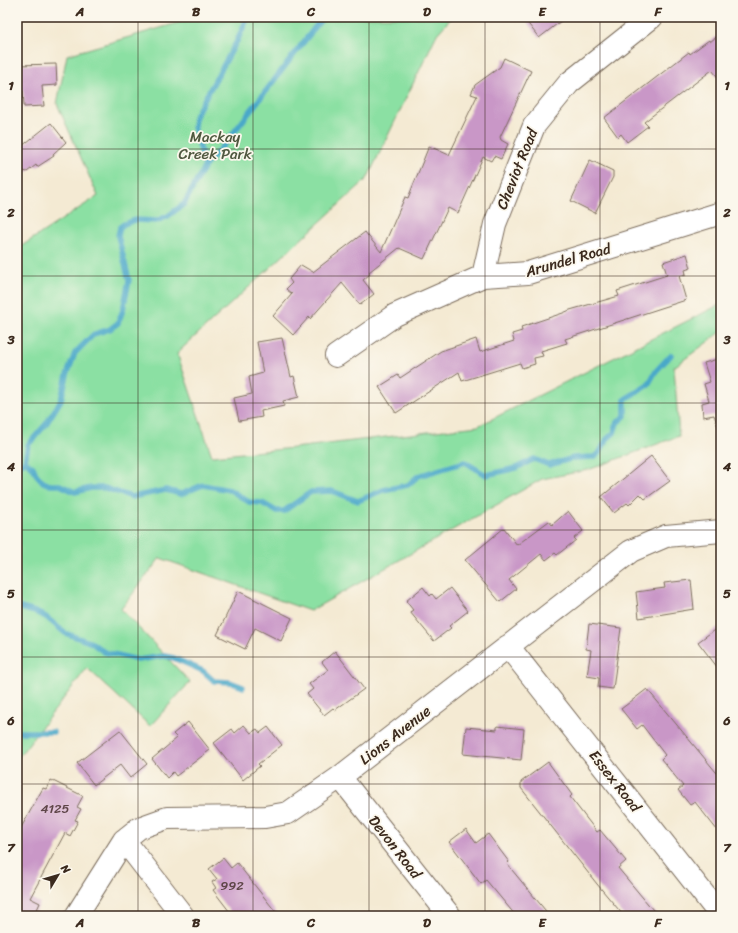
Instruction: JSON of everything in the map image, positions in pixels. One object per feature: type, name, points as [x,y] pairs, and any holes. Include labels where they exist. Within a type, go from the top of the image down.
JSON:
[{"type":"street","name":"Cheviot Road","points":[[483,276],[495,224],[534,126],[569,83],[652,17]]},
{"type":"street","name":"Arundel Road","points":[[336,356],[396,315],[483,276],[528,274],[721,213]]},
{"type":"street","name":"Lions Avenue","points":[[76,916],[124,840],[139,828],[167,818],[265,817],[288,813],[340,778],[630,551],[666,536],[717,537]]},
{"type":"street","name":"Essex Road","points":[[508,646],[721,916]]},
{"type":"street","name":"Devon Road","points":[[340,778],[450,916]]},
{"type":"street","points":[[124,840],[183,916]]},
{"type":"green space","name":"Mackay Creek Park","points":[[189,17],[452,17],[437,34],[367,179],[177,353],[212,456],[294,448],[478,426],[721,304],[721,332],[674,367],[679,436],[588,470],[542,479],[310,611],[160,558],[121,609],[190,682],[150,726],[87,668],[17,759],[17,249],[98,196],[57,104],[67,55],[188,20]]},
{"type":"building","points":[[523,17],[566,17],[539,38]]},
{"type":"building","points":[[721,33],[721,81],[712,70],[644,122],[648,126],[627,142],[621,134],[618,137],[604,118],[689,52],[690,54],[709,40],[710,42]]},
{"type":"building","points":[[504,58],[531,71],[500,137],[501,140],[508,144],[501,159],[494,156],[491,161],[483,157],[458,213],[448,208],[424,259],[399,248],[369,272],[370,274],[363,280],[374,294],[360,305],[342,283],[310,319],[309,317],[293,335],[273,316],[292,294],[286,289],[292,283],[289,279],[301,265],[313,272],[365,232],[381,252],[405,197],[408,198],[429,146],[449,155],[477,96],[471,94],[475,85],[500,67]]},
{"type":"building","points":[[56,64],[57,85],[42,86],[44,106],[24,107],[23,91],[17,91],[17,65]]},
{"type":"building","points":[[51,123],[66,142],[53,154],[54,156],[37,167],[36,165],[27,172],[17,169],[17,150]]},
{"type":"building","points":[[590,160],[613,171],[613,177],[595,213],[571,201]]},
{"type":"building","points":[[687,254],[691,268],[685,270],[686,274],[679,276],[686,300],[565,339],[567,343],[541,351],[543,356],[534,358],[535,364],[522,368],[520,363],[462,381],[459,372],[396,413],[379,387],[398,375],[400,378],[441,351],[476,339],[480,352],[514,341],[512,334],[522,331],[521,327],[570,310],[619,296],[617,291],[667,275],[663,262]]},
{"type":"building","points":[[282,338],[291,377],[294,376],[299,397],[283,401],[284,406],[261,411],[262,417],[239,421],[234,398],[252,394],[249,377],[263,373],[257,342]]},
{"type":"building","points":[[721,358],[721,426],[718,427],[714,415],[703,417],[702,403],[709,401],[704,384],[710,382],[704,363]]},
{"type":"building","points":[[651,456],[670,481],[645,499],[640,494],[629,505],[627,503],[614,513],[601,497]]},
{"type":"building","points":[[568,511],[583,531],[574,538],[576,540],[557,555],[555,553],[546,560],[541,554],[509,580],[516,589],[500,602],[465,560],[504,528],[517,545],[549,521],[552,525]]},
{"type":"building","points":[[691,580],[694,609],[639,618],[636,592],[665,588],[664,583]]},
{"type":"building","points":[[423,587],[430,596],[432,594],[436,599],[450,588],[468,611],[449,626],[451,628],[434,641],[410,612],[413,610],[406,601]]},
{"type":"building","points":[[238,591],[292,618],[281,641],[255,628],[245,649],[217,635]]},
{"type":"building","points":[[589,624],[621,628],[613,689],[598,687],[599,678],[587,676],[591,650],[586,649]]},
{"type":"building","points":[[721,625],[721,672],[698,642]]},
{"type":"building","points":[[335,651],[364,689],[335,710],[333,708],[324,715],[307,694],[313,689],[309,684],[328,670],[322,662]]},
{"type":"building","points":[[647,689],[721,778],[721,835],[695,802],[690,805],[678,790],[683,786],[661,759],[665,755],[642,725],[637,729],[621,709]]},
{"type":"building","points":[[188,722],[210,750],[176,776],[173,772],[167,778],[152,759],[177,738],[173,734]]},
{"type":"building","points":[[244,725],[251,733],[257,729],[260,733],[268,727],[282,745],[258,764],[260,766],[243,780],[214,743],[232,729],[235,733]]},
{"type":"building","points":[[497,726],[524,729],[521,760],[463,754],[466,727],[497,730]]},
{"type":"building","points":[[120,730],[147,764],[130,778],[120,765],[94,785],[77,763]]},
{"type":"building","points":[[548,762],[572,795],[570,797],[597,832],[600,830],[626,861],[618,868],[658,916],[624,916],[521,788],[521,782]]},
{"type":"building","points":[[51,780],[83,796],[77,807],[81,809],[75,820],[78,821],[70,836],[65,833],[30,898],[40,903],[34,916],[17,916],[17,835],[43,788],[46,789]]},
{"type":"building","points":[[466,829],[476,843],[488,834],[509,862],[507,864],[550,916],[516,916],[486,880],[481,884],[449,842]]},
{"type":"building","points":[[223,858],[231,868],[237,863],[279,916],[233,916],[213,890],[216,888],[212,882],[217,879],[209,869]]},
{"type":"waterway","points":[[205,166],[194,127],[195,116],[237,41],[248,17]]},
{"type":"waterway","points":[[17,467],[25,461],[28,445],[46,424],[61,400],[67,375],[75,353],[94,334],[110,329],[118,323],[123,310],[129,280],[118,236],[120,227],[135,220],[156,221],[168,216],[184,204],[205,166],[228,140],[323,17]]},
{"type":"waterway","points":[[25,461],[33,467],[36,474],[43,482],[50,485],[60,485],[75,492],[91,488],[105,488],[132,497],[166,490],[181,494],[203,485],[230,490],[249,502],[262,503],[276,511],[284,511],[311,492],[332,491],[358,501],[383,490],[408,485],[418,476],[465,462],[486,475],[516,468],[534,459],[549,465],[574,458],[594,457],[600,452],[607,439],[614,433],[617,423],[625,416],[625,399],[648,385],[656,371],[671,355]]},
{"type":"waterway","points":[[17,607],[46,617],[65,633],[92,643],[104,652],[138,660],[164,656],[174,658],[203,671],[214,681],[230,682],[243,687]]},
{"type":"waterway","points":[[17,732],[53,732]]}]
